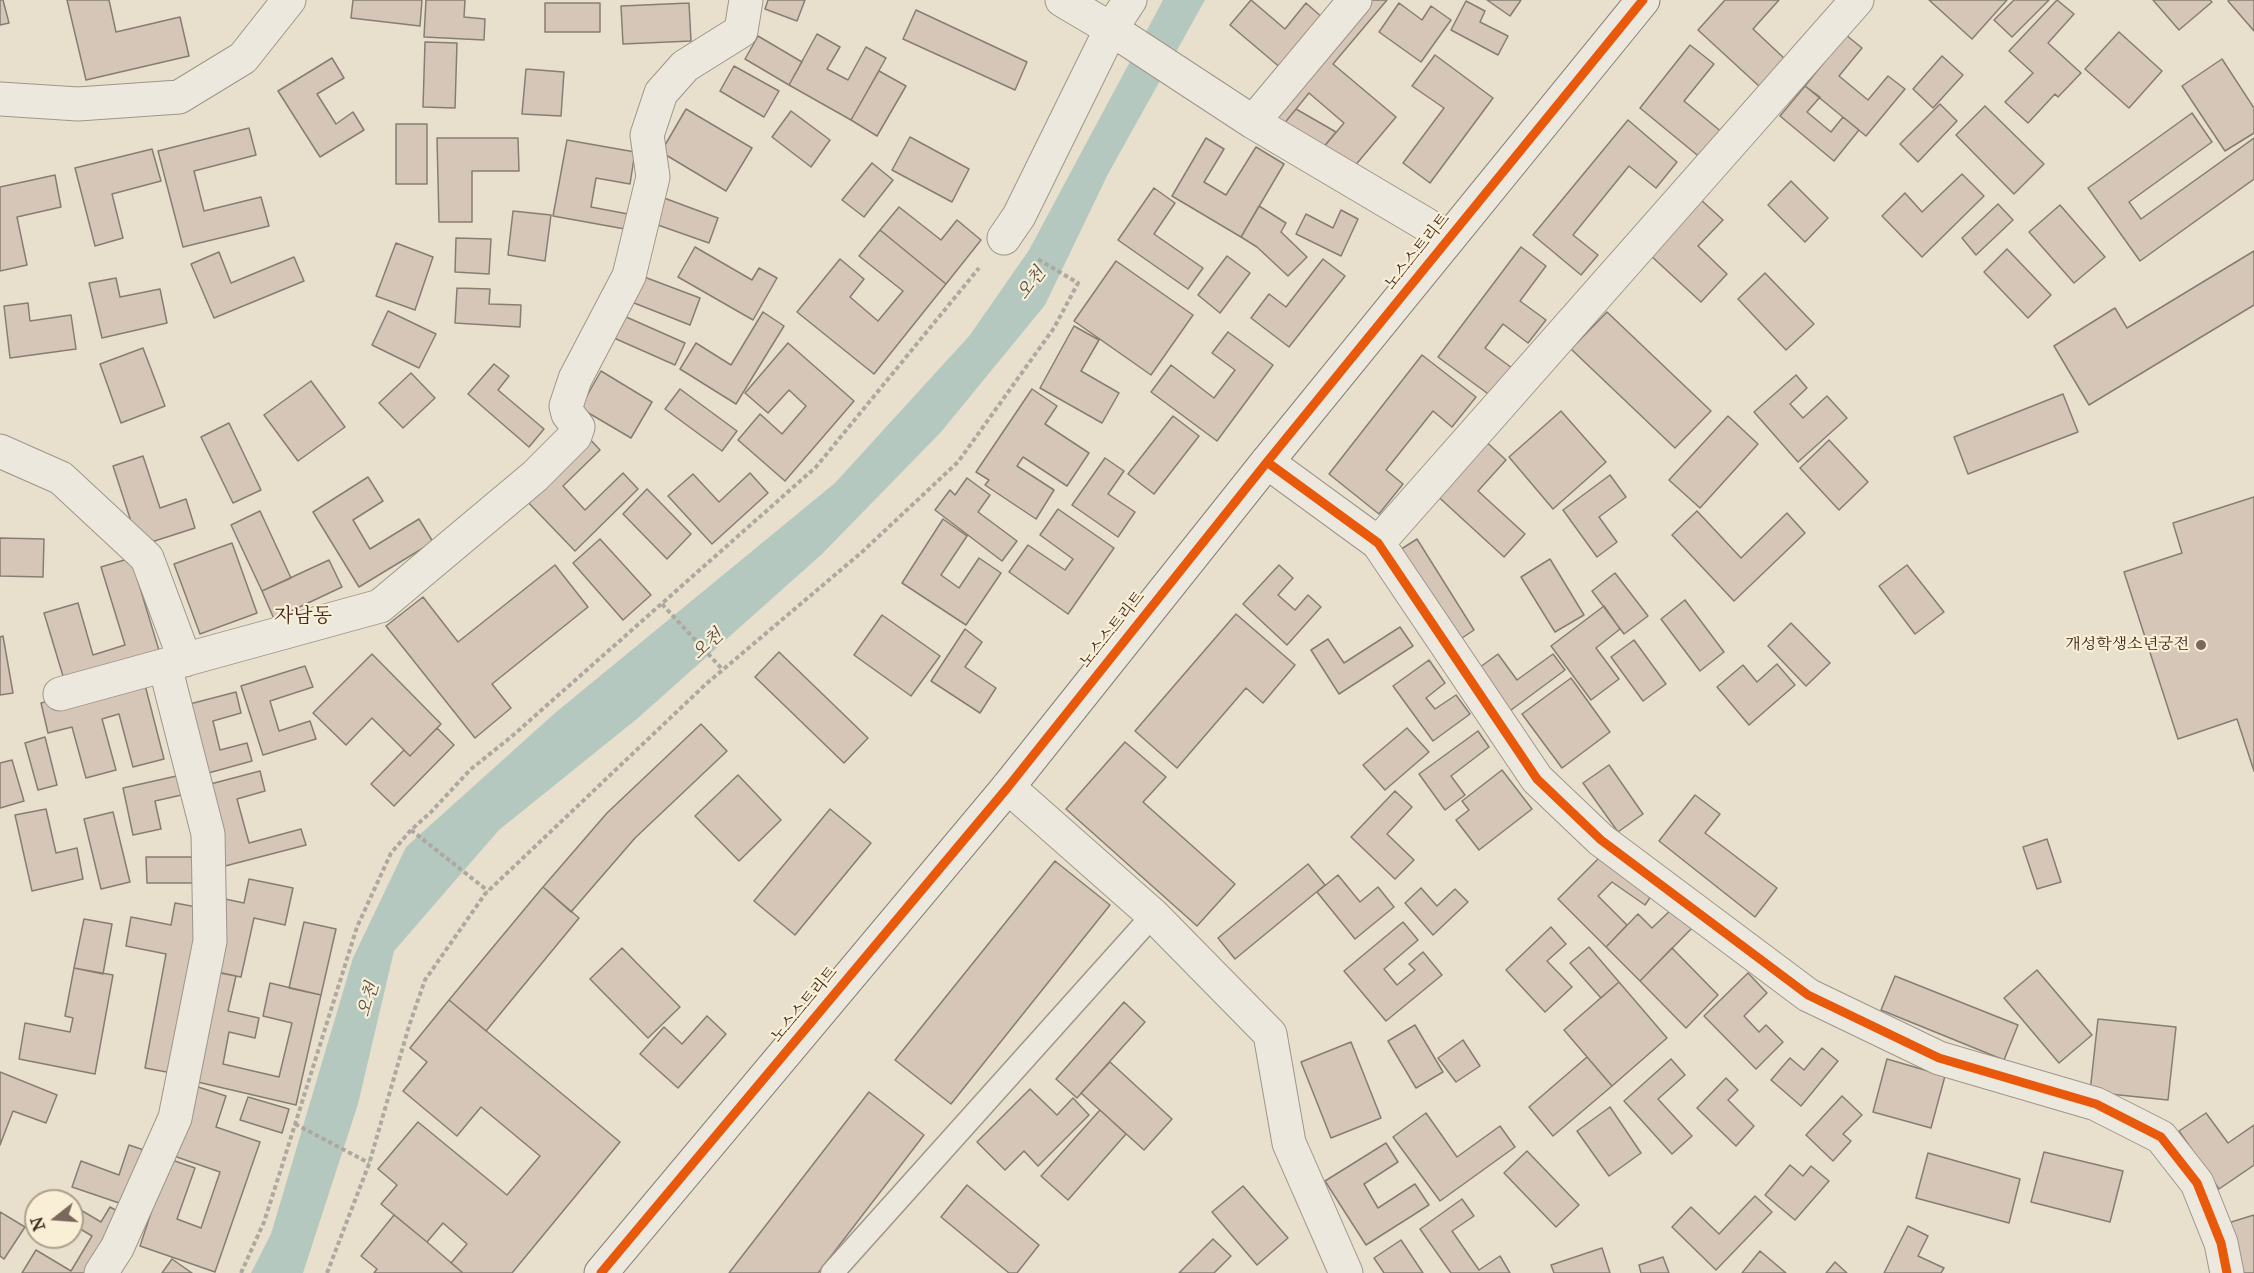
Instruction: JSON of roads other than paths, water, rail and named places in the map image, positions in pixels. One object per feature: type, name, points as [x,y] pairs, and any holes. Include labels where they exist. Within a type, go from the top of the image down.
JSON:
[{"type":"street","points":[[0,99],[78,104],[179,97],[243,58],[290,0]]},
{"type":"street","points":[[60,694],[380,606],[535,476],[576,436],[578,428],[568,414],[566,406],[576,379],[629,276],[653,177],[647,135],[661,93],[685,66],[741,31],[746,0]]},
{"type":"street","points":[[1062,0],[1112,28],[1253,122],[1449,238]]},
{"type":"street","points":[[1004,238],[1019,216],[1112,28],[1130,0]]},
{"type":"street","points":[[1253,122],[1355,0]]},
{"type":"street","name":"노스스트리트","points":[[601,1273],[1008,786],[1267,462],[1642,0]]},
{"type":"street","points":[[1378,543],[1857,0]]},
{"type":"street","points":[[0,451],[61,478],[147,558],[175,663],[208,834],[210,941],[175,1118],[117,1248],[100,1273]]},
{"type":"street","points":[[1267,462],[1378,543],[1537,779],[1601,840],[1808,995],[1939,1058],[2096,1104],[2161,1137],[2197,1183],[2221,1243],[2227,1273]]},
{"type":"street","points":[[1008,786],[1153,915],[1270,1034],[1289,1143],[1346,1273]]},
{"type":"lane","points":[[832,1273],[1153,915]]},
{"type":"water","name":"오천","points":[[1163,0],[1205,0],[1108,174],[1045,305],[941,432],[822,554],[638,718],[499,830],[394,951],[358,1104],[303,1273],[251,1273],[271,1234],[353,958],[406,847],[555,713],[835,483],[970,335],[1029,250]]},
{"type":"place","name":"개성학생소년궁전","points":[[2201,645]]},
{"type":"district","name":"자남동","points":[[303,617]]}]
